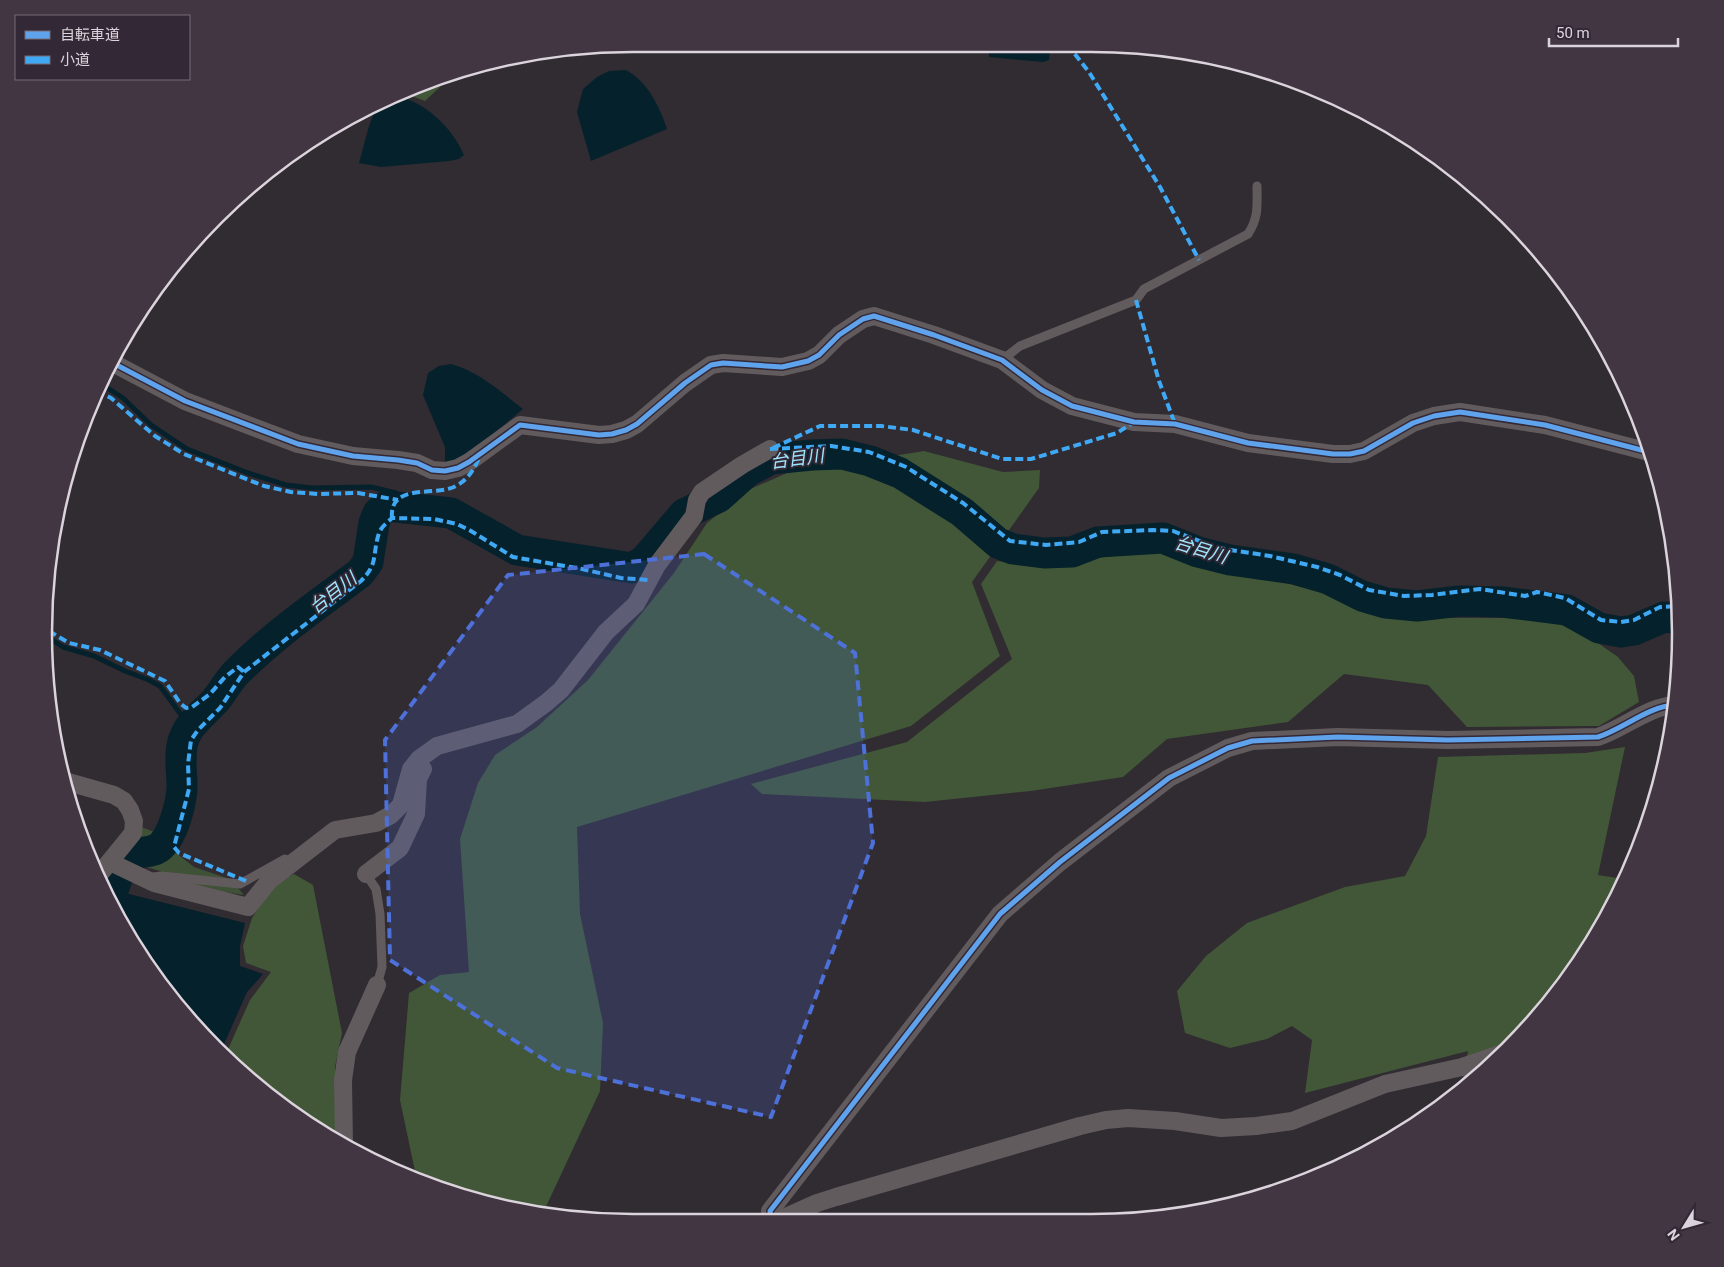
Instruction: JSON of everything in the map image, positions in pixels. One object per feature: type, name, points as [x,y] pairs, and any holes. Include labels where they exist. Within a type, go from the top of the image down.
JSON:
[{"type":"street","points":[[118,365],[185,401],[298,444],[353,456],[417,463],[432,470],[445,470],[458,468],[469,462],[520,425],[599,435],[626,430],[637,424],[690,379],[711,366],[723,363],[782,368],[808,361],[818,355],[839,335],[863,319],[874,316],[934,335],[1002,360],[1042,390],[1072,406],[1134,422],[1175,424],[1248,443],[1333,454],[1350,454],[1364,451],[1413,423],[1434,416],[1460,412],[1545,425],[1642,450]]},
{"type":"street","points":[[110,862],[154,883],[248,907],[270,880],[335,830],[376,823],[391,815],[401,804],[411,769],[419,759],[437,746],[517,724],[560,690],[606,632],[636,604],[657,565],[695,508],[702,492],[742,465],[770,450]]},
{"type":"street","points":[[770,1214],[770,1211],[1000,914],[1060,862],[1169,778],[1228,748],[1252,742],[1338,737],[1448,740],[1598,737],[1609,734],[1656,710],[1667,708]]},
{"type":"street","points":[[366,874],[400,848],[416,814],[418,779],[425,766],[459,739]]},
{"type":"street","points":[[72,783],[114,795],[124,801],[134,821],[133,833],[103,870]]},
{"type":"street","points":[[344,1137],[343,1080],[347,1052],[377,985]]},
{"type":"street","points":[[794,1214],[830,1199],[1080,1126],[1128,1118],[1175,1121],[1221,1128],[1292,1121],[1384,1084],[1462,1068],[1485,1060]]},
{"type":"lane","points":[[1002,360],[1020,346],[1136,300],[1144,289],[1248,234],[1257,214],[1257,186]]},
{"type":"lane","points":[[145,878],[161,876],[240,884],[258,876],[335,830]]},
{"type":"lane","points":[[366,874],[376,889],[380,914],[382,967],[377,985]]},
{"type":"highlighted area","points":[[704,554],[855,653],[873,843],[771,1117],[557,1068],[390,960],[385,740],[508,575]]},
{"type":"green space","points":[[442,85],[425,101],[413,96]]},
{"type":"green space","points":[[924,451],[1003,472],[1040,470],[1039,488],[972,582],[1000,656],[911,726],[577,827],[580,914],[603,1023],[600,1091],[545,1208],[483,1195],[415,1172],[400,1100],[409,993],[440,975],[469,972],[460,839],[478,783],[495,755],[537,727],[588,680],[674,573],[707,523],[748,490],[787,473]]},
{"type":"green space","points":[[1153,551],[1314,590],[1392,618],[1532,618],[1578,629],[1618,657],[1634,676],[1639,702],[1599,726],[1467,727],[1428,685],[1344,674],[1288,722],[1167,739],[1123,777],[1031,791],[925,802],[762,794],[751,784],[907,742],[1012,659],[981,584],[997,561],[1045,567],[1082,560]]},
{"type":"green space","points":[[1625,747],[1598,875],[1617,878],[1594,924],[1574,956],[1551,987],[1527,1017],[1463,1079],[1468,1051],[1305,1093],[1312,1040],[1292,1026],[1267,1039],[1230,1048],[1185,1033],[1177,991],[1206,956],[1247,923],[1345,887],[1405,876],[1426,836],[1438,757],[1585,753]]},
{"type":"green space","points":[[141,827],[171,840],[167,846],[194,867],[230,879],[244,895],[198,888],[160,871],[129,862],[122,857]]},
{"type":"green space","points":[[294,874],[313,885],[342,1033],[335,1067],[335,1132],[280,1094],[250,1070],[228,1049],[250,1000],[271,972],[246,963],[243,946],[252,918],[273,885]]},
{"type":"water","points":[[989,52],[1050,52],[1049,60],[1043,62],[989,57]]},
{"type":"water","points":[[626,70],[641,81],[652,95],[667,129],[591,161],[577,112],[583,89],[597,77],[609,71]]},
{"type":"water","points":[[406,99],[427,110],[445,125],[459,144],[464,155],[459,159],[449,161],[381,167],[359,163],[374,114]]},
{"type":"water","points":[[451,364],[480,377],[523,409],[464,458],[445,464],[445,447],[423,395],[428,373],[439,366]]},
{"type":"water","points":[[112,890],[245,923],[240,946],[240,966],[263,974],[247,992],[224,1045],[197,1017],[150,956]]},
{"type":"waterway","points":[[107,388],[123,398],[151,425],[187,449],[248,473],[286,485],[312,488],[371,487],[396,493],[404,501],[407,509]]},
{"type":"waterway","name":"台目川","points":[[126,858],[157,849],[169,834],[179,809],[182,793],[182,748],[190,727],[249,660],[295,621],[360,573],[368,562],[374,523],[378,513],[387,506],[451,513],[517,550],[632,568],[644,561],[684,514],[719,497],[748,471],[771,459],[842,454],[870,461],[900,473],[962,512],[998,543],[1013,549],[1044,553],[1072,552],[1098,542],[1163,538],[1198,552],[1230,560],[1294,569],[1328,579],[1362,596],[1386,603],[1417,606],[1460,601],[1502,602],[1567,610],[1599,628],[1621,632],[1634,630],[1664,617],[1671,618]]},
{"type":"waterway","points":[[52,640],[63,647],[94,656],[160,686],[190,727]]},
{"type":"waterway","points":[[113,891],[117,879]]},
{"type":"marked path","points":[[1073,52],[1089,72],[1160,187],[1199,260]]},
{"type":"marked path","points":[[1136,300],[1159,381],[1175,424]]},
{"type":"marked path","points":[[104,395],[111,398],[155,436],[184,454],[264,486],[291,492],[318,494],[358,493],[398,500]]},
{"type":"marked path","points":[[773,448],[820,426],[881,426],[913,430],[1002,459],[1031,459],[1117,433],[1134,422]]},
{"type":"marked path","points":[[770,449],[831,446],[869,452],[906,467],[963,503],[1010,541],[1046,545],[1079,542],[1102,532],[1173,531],[1218,548],[1270,556],[1317,567],[1340,575],[1369,590],[1404,596],[1432,595],[1480,589],[1525,596],[1537,592],[1565,598],[1601,620],[1621,622],[1634,620],[1660,607],[1671,606]]},
{"type":"marked path","points":[[392,518],[393,507],[398,499],[406,495],[437,491],[456,486],[471,473],[480,456]]},
{"type":"marked path","points":[[246,881],[179,853],[174,847],[189,789],[188,764],[191,740],[198,730],[220,708],[244,672],[367,575],[373,563],[380,531],[392,518],[434,519],[457,524],[513,557],[621,578],[649,580]]},
{"type":"marked path","points":[[52,633],[69,643],[100,650],[165,681],[180,703],[186,708],[192,707],[210,694],[225,677],[238,667],[244,672]]},
{"type":"cycle path","points":[[118,366],[185,401],[298,444],[353,456],[417,463],[432,470],[445,471],[458,468],[469,462],[520,425],[599,435],[626,430],[637,424],[685,383],[711,365],[723,363],[782,367],[808,361],[819,355],[839,335],[863,319],[874,316],[934,335],[1002,360],[1042,390],[1072,406],[1134,422],[1175,424],[1248,443],[1333,454],[1350,454],[1364,451],[1413,423],[1434,416],[1460,412],[1545,425],[1642,450]]},
{"type":"cycle path","points":[[770,1214],[770,1211],[1000,914],[1060,862],[1169,778],[1228,748],[1252,741],[1338,737],[1448,740],[1598,737],[1646,713],[1667,706]]}]
